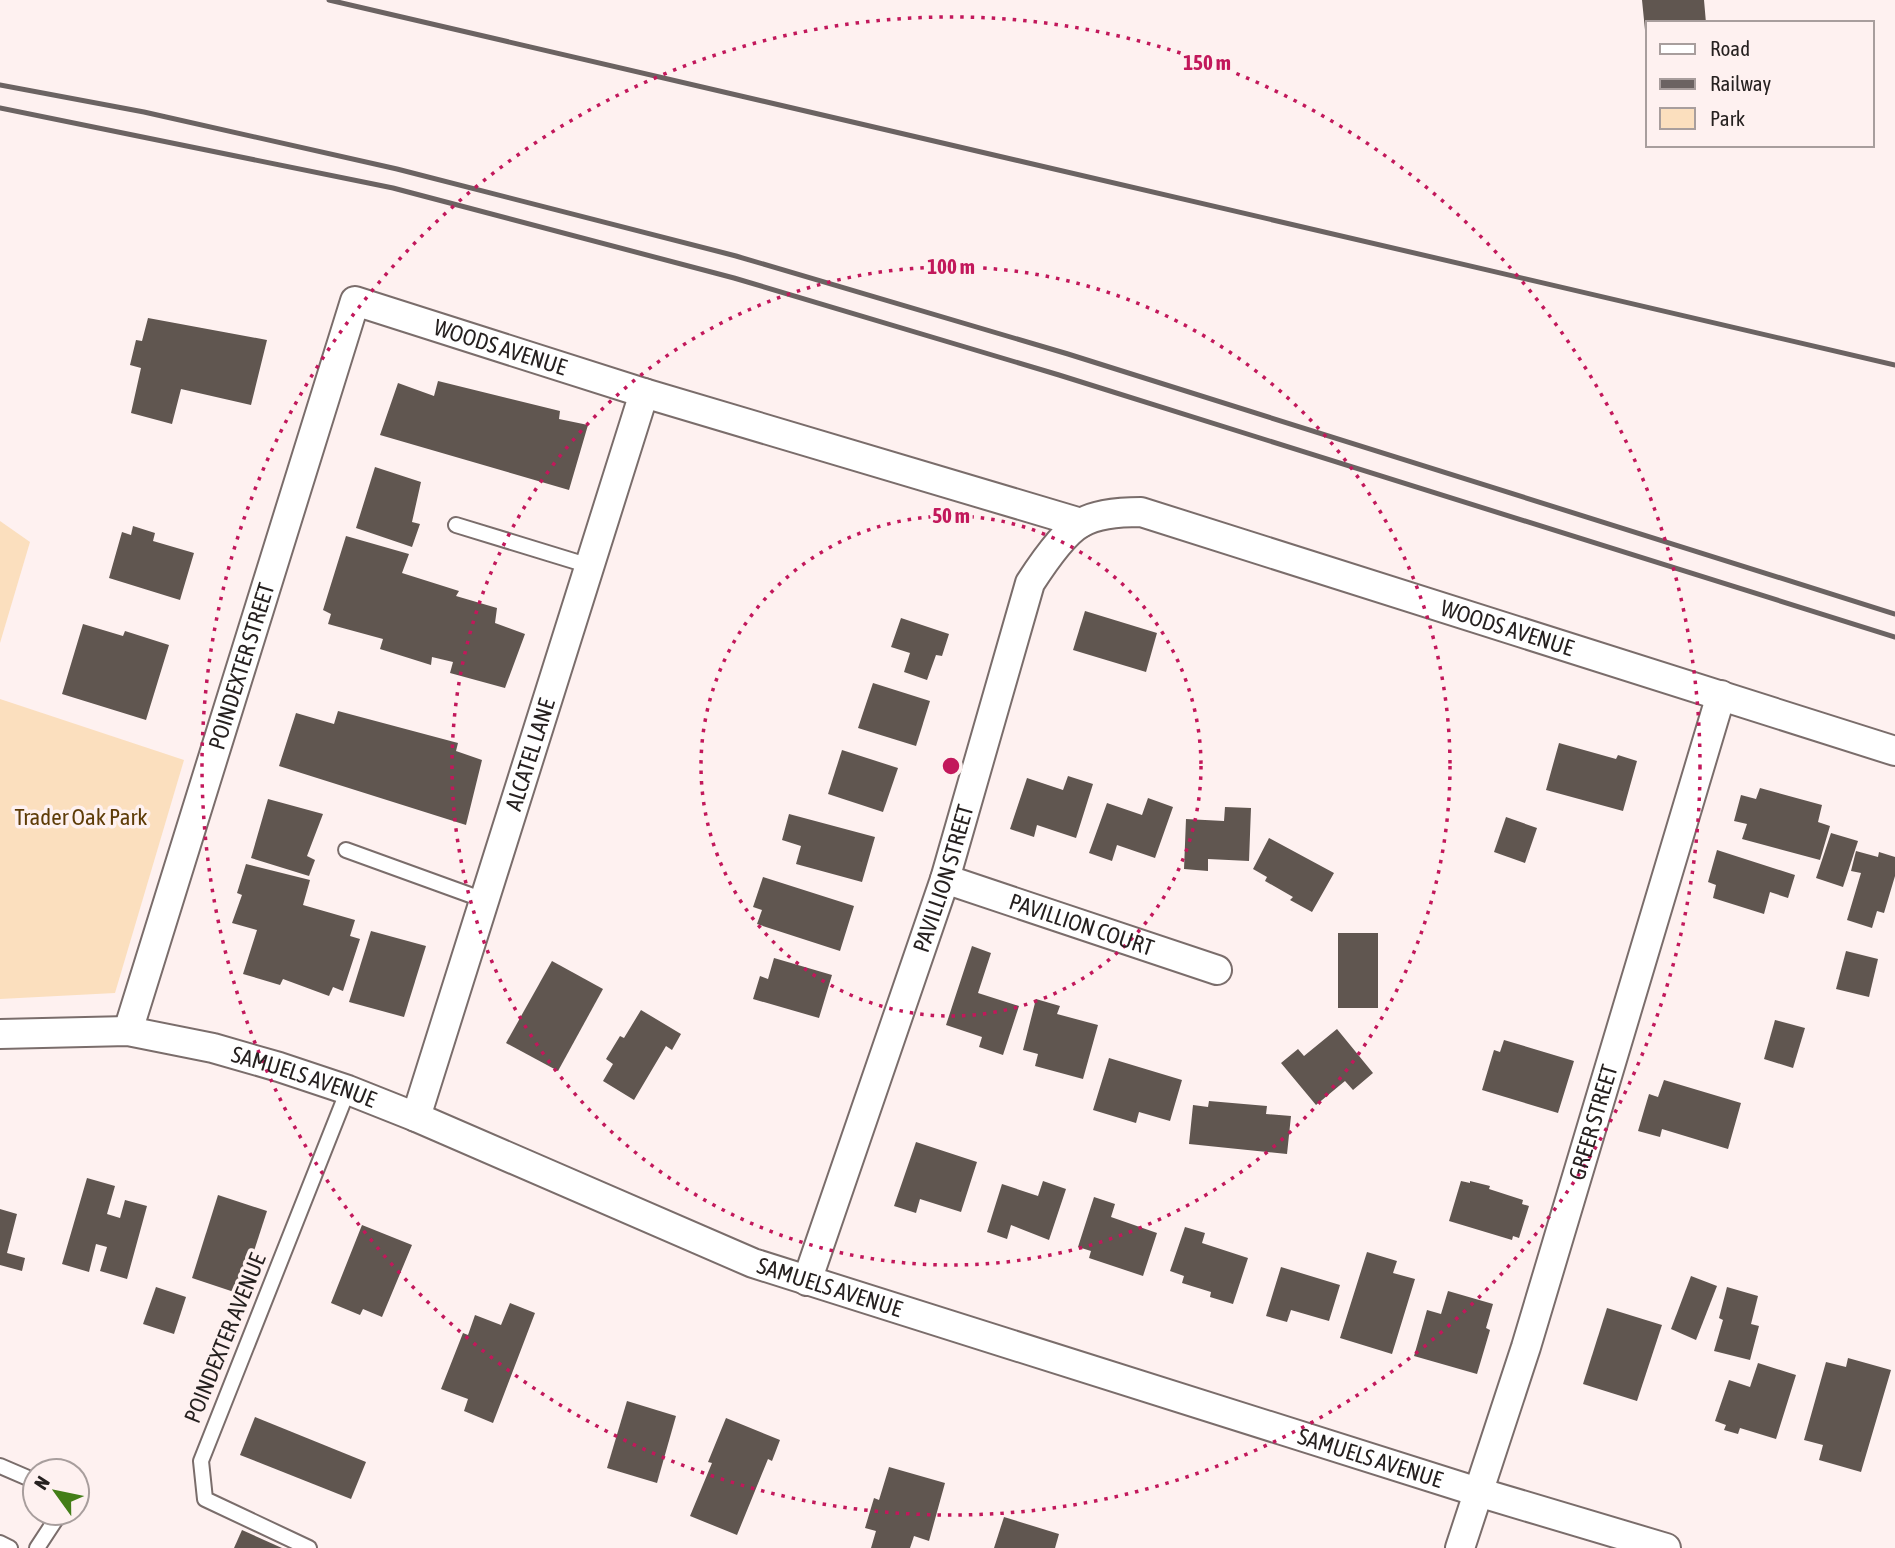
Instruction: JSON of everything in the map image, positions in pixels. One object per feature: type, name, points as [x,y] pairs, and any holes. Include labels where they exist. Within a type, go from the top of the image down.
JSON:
[{"type":"street","name":"WOODS AVENUE","points":[[355,301],[645,393],[1081,523]]},
{"type":"street","name":"POINDEXTER STREET","points":[[128,1031],[355,301]]},
{"type":"street","name":"ALCATEL LANE","points":[[416,1118],[645,393]]},
{"type":"street","name":"WOODS AVENUE","points":[[1118,512],[1141,512],[1895,751]]},
{"type":"street","name":"PAVILLION STREET","points":[[807,1281],[945,878],[1030,583],[1049,555],[1081,523],[1118,512]]},
{"type":"street","name":"GREER STREET","points":[[1460,1548],[1526,1347],[1721,695]]},
{"type":"street","name":"PAVILLION COURT","points":[[945,878],[1217,970]]},
{"type":"street","name":"SAMUELS AVENUE","points":[[0,1034],[128,1031],[213,1048],[348,1090],[753,1263],[1478,1492],[1666,1548]]},
{"type":"lane","points":[[456,524],[590,566]]},
{"type":"lane","points":[[346,850],[484,900]]},
{"type":"lane","name":"POINDEXTER AVENUE","points":[[309,1548],[205,1499],[201,1461],[348,1090]]},
{"type":"lane","points":[[0,1466],[21,1475]]},
{"type":"lane","points":[[37,1548],[51,1527]]},
{"type":"lane","points":[[0,1543],[10,1548]]},
{"type":"green space","points":[[0,521],[30,542],[0,643]]},
{"type":"green space","name":"Trader Oak Park","points":[[0,699],[184,760],[115,993],[0,999]]},
{"type":"building","points":[[1642,0],[1704,0],[1706,21],[1646,21],[1646,40]]},
{"type":"building","points":[[148,318],[267,340],[251,405],[181,389],[172,424],[131,413],[141,368],[130,365],[136,340],[142,341]]},
{"type":"building","points":[[438,381],[560,411],[559,419],[588,425],[569,490],[380,435],[398,383],[434,396]]},
{"type":"building","points":[[375,467],[421,482],[412,522],[420,524],[412,547],[356,528]]},
{"type":"building","points":[[133,526],[155,533],[153,541],[194,553],[180,600],[109,578],[122,532],[131,535]]},
{"type":"building","points":[[346,536],[409,554],[402,573],[459,591],[456,596],[497,608],[495,623],[525,634],[505,688],[450,673],[453,662],[432,657],[431,665],[380,649],[383,639],[328,624],[331,614],[323,610]]},
{"type":"building","points":[[1085,611],[1157,633],[1146,672],[1073,650]]},
{"type":"building","points":[[901,618],[949,634],[942,656],[936,655],[927,680],[904,672],[910,653],[891,647]]},
{"type":"building","points":[[83,624],[123,636],[125,631],[169,645],[146,720],[62,694]]},
{"type":"building","points":[[873,683],[930,701],[916,746],[858,728]]},
{"type":"building","points":[[338,711],[458,743],[456,751],[482,760],[466,825],[279,766],[296,713],[334,724]]},
{"type":"building","points":[[1559,743],[1616,759],[1618,755],[1637,761],[1623,811],[1546,790]]},
{"type":"building","points":[[842,750],[898,768],[883,812],[828,794]]},
{"type":"building","points":[[1068,776],[1093,784],[1076,838],[1037,825],[1034,837],[1010,829],[1027,778],[1063,790]]},
{"type":"building","points":[[1760,788],[1822,805],[1818,822],[1830,826],[1820,860],[1742,839],[1747,824],[1734,821],[1741,795],[1756,799]]},
{"type":"building","points":[[1148,798],[1173,807],[1155,858],[1117,845],[1112,861],[1089,853],[1107,803],[1142,815]]},
{"type":"building","points":[[268,799],[323,814],[307,856],[315,860],[309,876],[251,858]]},
{"type":"building","points":[[1225,807],[1251,808],[1249,861],[1208,859],[1208,871],[1184,869],[1186,819],[1224,821]]},
{"type":"building","points":[[789,814],[875,837],[862,882],[796,864],[801,846],[782,840]]},
{"type":"building","points":[[1506,817],[1537,828],[1525,863],[1494,852]]},
{"type":"building","points":[[1831,833],[1858,841],[1843,887],[1816,878]]},
{"type":"building","points":[[1269,838],[1334,873],[1312,912],[1290,900],[1293,897],[1265,881],[1267,877],[1253,869]]},
{"type":"building","points":[[1717,850],[1795,875],[1788,898],[1770,892],[1764,914],[1713,898],[1716,885],[1708,882]]},
{"type":"building","points":[[1856,851],[1878,857],[1879,852],[1895,857],[1895,876],[1884,913],[1877,911],[1872,928],[1847,920],[1861,873],[1851,871]]},
{"type":"building","points":[[246,864],[310,880],[303,905],[355,920],[350,936],[360,939],[343,991],[333,987],[329,996],[283,979],[280,985],[243,974],[257,930],[232,923],[242,895],[237,893]]},
{"type":"building","points":[[763,877],[854,906],[840,951],[757,924],[762,910],[753,907]]},
{"type":"building","points":[[371,931],[426,946],[404,1017],[349,1002]]},
{"type":"building","points":[[1338,933],[1378,933],[1378,1008],[1338,1008]]},
{"type":"building","points":[[972,946],[991,953],[978,993],[1019,1006],[1003,1055],[979,1047],[982,1037],[946,1025]]},
{"type":"building","points":[[1846,951],[1878,959],[1869,997],[1836,989]]},
{"type":"building","points":[[774,958],[832,975],[819,1018],[753,999],[760,976],[768,979]]},
{"type":"building","points":[[552,961],[603,989],[558,1071],[506,1043]]},
{"type":"building","points":[[1036,999],[1060,1006],[1057,1014],[1098,1025],[1083,1079],[1035,1066],[1038,1054],[1023,1050]]},
{"type":"building","points":[[641,1010],[681,1034],[672,1050],[666,1046],[634,1100],[603,1081],[613,1064],[606,1059],[620,1036],[624,1038]]},
{"type":"building","points":[[1775,1020],[1805,1028],[1793,1068],[1764,1059]]},
{"type":"building","points":[[1337,1029],[1373,1073],[1353,1090],[1345,1081],[1316,1105],[1281,1063],[1298,1049],[1304,1056]]},
{"type":"building","points":[[1504,1040],[1574,1061],[1558,1113],[1482,1090],[1494,1050],[1500,1052]]},
{"type":"building","points":[[1109,1058],[1182,1080],[1170,1121],[1139,1112],[1136,1123],[1093,1110]]},
{"type":"building","points":[[1664,1080],[1741,1103],[1728,1149],[1662,1129],[1660,1137],[1638,1131],[1649,1094],[1658,1097]]},
{"type":"building","points":[[1209,1101],[1267,1106],[1266,1114],[1291,1116],[1287,1154],[1189,1144],[1193,1105],[1208,1107]]},
{"type":"building","points":[[916,1142],[977,1162],[961,1212],[920,1199],[916,1213],[894,1206]]},
{"type":"building","points":[[87,1178],[115,1186],[107,1214],[120,1218],[125,1200],[147,1206],[127,1279],[100,1271],[107,1247],[96,1244],[89,1272],[62,1264]]},
{"type":"building","points":[[1043,1181],[1066,1189],[1049,1240],[1011,1225],[1007,1239],[987,1232],[1002,1184],[1038,1196]]},
{"type":"building","points":[[1461,1181],[1490,1186],[1489,1189],[1523,1200],[1522,1204],[1529,1206],[1519,1238],[1513,1236],[1512,1240],[1449,1221]]},
{"type":"building","points":[[218,1195],[267,1211],[240,1294],[192,1278]]},
{"type":"building","points":[[1094,1197],[1115,1204],[1111,1217],[1157,1233],[1143,1276],[1089,1258],[1091,1251],[1078,1247]]},
{"type":"building","points":[[0,1209],[17,1214],[7,1253],[25,1258],[22,1271],[0,1265]]},
{"type":"building","points":[[362,1225],[412,1245],[382,1317],[363,1309],[360,1315],[331,1303]]},
{"type":"building","points":[[1185,1227],[1205,1233],[1202,1243],[1248,1258],[1233,1304],[1210,1297],[1211,1292],[1182,1283],[1184,1276],[1170,1271]]},
{"type":"building","points":[[1367,1252],[1397,1261],[1393,1273],[1415,1279],[1392,1354],[1340,1338]]},
{"type":"building","points":[[1281,1267],[1340,1285],[1329,1321],[1291,1310],[1287,1322],[1266,1316]]},
{"type":"building","points":[[1691,1276],[1717,1286],[1696,1340],[1671,1329]]},
{"type":"building","points":[[156,1287],[186,1297],[174,1334],[143,1324]]},
{"type":"building","points":[[1727,1287],[1758,1296],[1751,1324],[1759,1326],[1750,1360],[1714,1351],[1723,1320],[1719,1318]]},
{"type":"building","points":[[1448,1291],[1493,1304],[1486,1328],[1490,1330],[1477,1374],[1414,1356],[1427,1310],[1441,1314]]},
{"type":"building","points":[[510,1303],[535,1313],[493,1423],[464,1411],[468,1399],[441,1389],[463,1333],[468,1335],[475,1315],[501,1325]]},
{"type":"building","points":[[1607,1308],[1662,1325],[1637,1401],[1583,1384]]},
{"type":"building","points":[[1848,1358],[1891,1370],[1861,1472],[1819,1460],[1823,1445],[1804,1440],[1826,1362],[1846,1367]]},
{"type":"building","points":[[1758,1363],[1796,1375],[1776,1439],[1740,1428],[1738,1434],[1724,1430],[1726,1425],[1715,1421],[1729,1380],[1750,1387]]},
{"type":"building","points":[[627,1401],[676,1416],[657,1483],[607,1468]]},
{"type":"building","points":[[255,1417],[366,1462],[351,1499],[240,1455]]},
{"type":"building","points":[[726,1418],[780,1440],[772,1461],[768,1459],[737,1535],[690,1516],[712,1463],[708,1462]]},
{"type":"building","points":[[889,1467],[945,1483],[929,1541],[914,1536],[910,1548],[871,1548],[876,1531],[865,1528],[874,1498],[879,1500]]},
{"type":"building","points":[[1004,1517],[1059,1534],[1055,1548],[994,1548]]},
{"type":"building","points":[[242,1530],[282,1548],[234,1548]]},
{"type":"railway","points":[[329,0],[1895,365]]},
{"type":"railway","points":[[0,85],[144,112],[397,169],[736,256],[1068,354],[1895,614]]},
{"type":"railway","points":[[0,108],[393,188],[734,278],[1059,375],[1895,637]]}]
